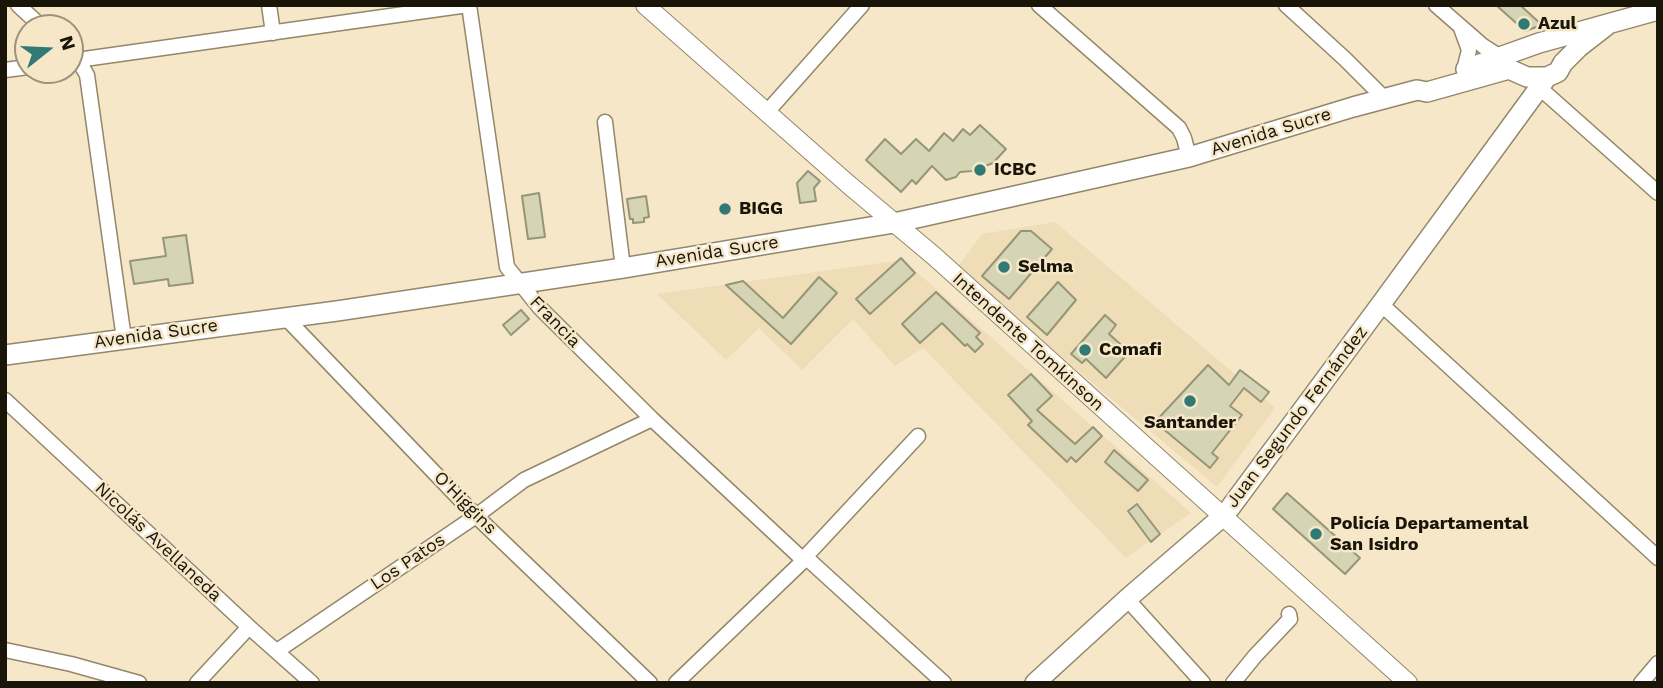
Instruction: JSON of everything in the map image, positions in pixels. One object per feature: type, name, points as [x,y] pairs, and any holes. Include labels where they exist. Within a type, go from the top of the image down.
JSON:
[{"type":"main road","name":"Avenida Sucre","points":[[1418,90],[1424,83],[1534,45],[1658,10]]},
{"type":"main road","name":"Avenida Sucre","points":[[1563,63],[1606,26]]},
{"type":"main road","points":[[1534,45],[1548,45],[1558,49],[1563,55],[1563,63],[1558,72],[1530,78],[1516,66],[1518,58],[1534,45]]},
{"type":"main road","name":"Avenida Sucre","points":[[5,355],[286,318],[623,268],[894,223],[1189,157],[1353,107],[1418,90],[1427,92],[1509,69],[1530,78]]},
{"type":"main road","name":"Juan Segundo Fernández","points":[[1035,683],[1222,517],[1381,304],[1517,115],[1526,89],[1525,83],[1530,78]]},
{"type":"street","points":[[269,5],[274,33]]},
{"type":"street","points":[[84,56],[274,33],[468,5]]},
{"type":"street","name":"Francia","points":[[468,5],[507,267],[540,308],[652,419],[944,683]]},
{"type":"street","name":"Intendente Tomkinson","points":[[645,5],[934,256],[1408,683]]},
{"type":"street","points":[[767,112],[862,5]]},
{"type":"street","points":[[1038,5],[1179,128],[1189,157]]},
{"type":"street","points":[[1286,5],[1345,58],[1385,99]]},
{"type":"street","points":[[1436,5],[1500,57]]},
{"type":"street","points":[[1460,27],[1469,50],[1464,70]]},
{"type":"street","points":[[84,71],[87,75],[124,339]]},
{"type":"street","points":[[1530,78],[1658,193]]},
{"type":"street","points":[[605,122],[623,268]]},
{"type":"street","points":[[1381,304],[1658,558]]},
{"type":"street","name":"O'Higgins","points":[[286,318],[476,516],[650,683]]},
{"type":"street","name":"Nicolás Avellaneda","points":[[5,400],[312,683]]},
{"type":"street","name":"Los Patos","points":[[278,651],[476,516],[524,480],[652,419]]},
{"type":"street","points":[[676,683],[804,558],[918,436]]},
{"type":"street","points":[[1127,599],[1203,683]]},
{"type":"street","points":[[1233,683],[1290,619],[1289,614]]},
{"type":"street","points":[[197,683],[249,626]]},
{"type":"street","points":[[5,650],[84,675],[139,683]]},
{"type":"street","points":[[1641,683],[1658,663]]},
{"type":"shaded area","points":[[1055,222],[1275,408],[1217,487],[956,269],[982,234]]},
{"type":"shaded area","points":[[903,260],[1191,513],[1126,558],[923,348],[895,366],[853,319],[802,370],[759,328],[726,360],[657,294]]},
{"type":"building","points":[[1496,5],[1520,5],[1542,25],[1525,31]]},
{"type":"building","points":[[980,125],[1006,149],[993,163],[972,171],[960,172],[956,177],[946,180],[932,166],[916,184],[912,180],[901,192],[866,160],[885,139],[901,154],[916,139],[929,151],[944,133],[953,141],[963,129],[970,135]]},
{"type":"building","points":[[808,171],[820,181],[814,188],[816,201],[800,203],[797,183]]},
{"type":"building","points":[[539,193],[545,237],[528,239],[522,196]]},
{"type":"building","points":[[646,196],[649,217],[644,218],[644,222],[633,223],[627,199]]},
{"type":"building","points":[[1021,231],[1031,231],[1052,249],[1009,299],[982,276]]},
{"type":"building","points":[[186,235],[193,283],[169,286],[168,279],[134,284],[130,261],[166,256],[163,238]]},
{"type":"building","points":[[901,258],[915,273],[870,314],[856,299]]},
{"type":"building","points":[[819,277],[837,293],[791,344],[726,285],[743,281],[783,318]]},
{"type":"building","points":[[1058,282],[1076,300],[1047,335],[1027,317]]},
{"type":"building","points":[[936,292],[980,333],[976,337],[983,344],[975,352],[942,323],[920,343],[902,324]]},
{"type":"building","points":[[521,310],[529,319],[511,335],[503,325]]},
{"type":"building","points":[[1105,315],[1116,325],[1109,334],[1129,352],[1106,378],[1086,359],[1082,363],[1071,354]]},
{"type":"building","points":[[1208,365],[1229,385],[1240,370],[1269,392],[1261,402],[1244,388],[1230,406],[1242,415],[1212,453],[1218,458],[1210,468],[1155,422]]},
{"type":"building","points":[[1031,374],[1052,396],[1037,410],[1075,444],[1093,427],[1102,436],[1076,462],[1071,457],[1067,462],[1028,425],[1032,421],[1008,395]]},
{"type":"building","points":[[1114,450],[1148,480],[1138,491],[1105,462]]},
{"type":"building","name":"Policía Departamental San Isidro","points":[[1287,493],[1360,558],[1345,574],[1273,509]]},
{"type":"building","points":[[1137,504],[1160,534],[1151,542],[1128,511]]},
{"type":"place","name":"Azul","points":[[1524,24]]},
{"type":"place","name":"ICBC","points":[[980,170]]},
{"type":"place","name":"BIGG","points":[[725,209]]},
{"type":"place","name":"Selma","points":[[1004,267]]},
{"type":"place","name":"Comafi","points":[[1085,350]]},
{"type":"place","name":"Santander","points":[[1190,401]]},
{"type":"place","name":"Policía Departamental San Isidro","points":[[1316,534]]}]
